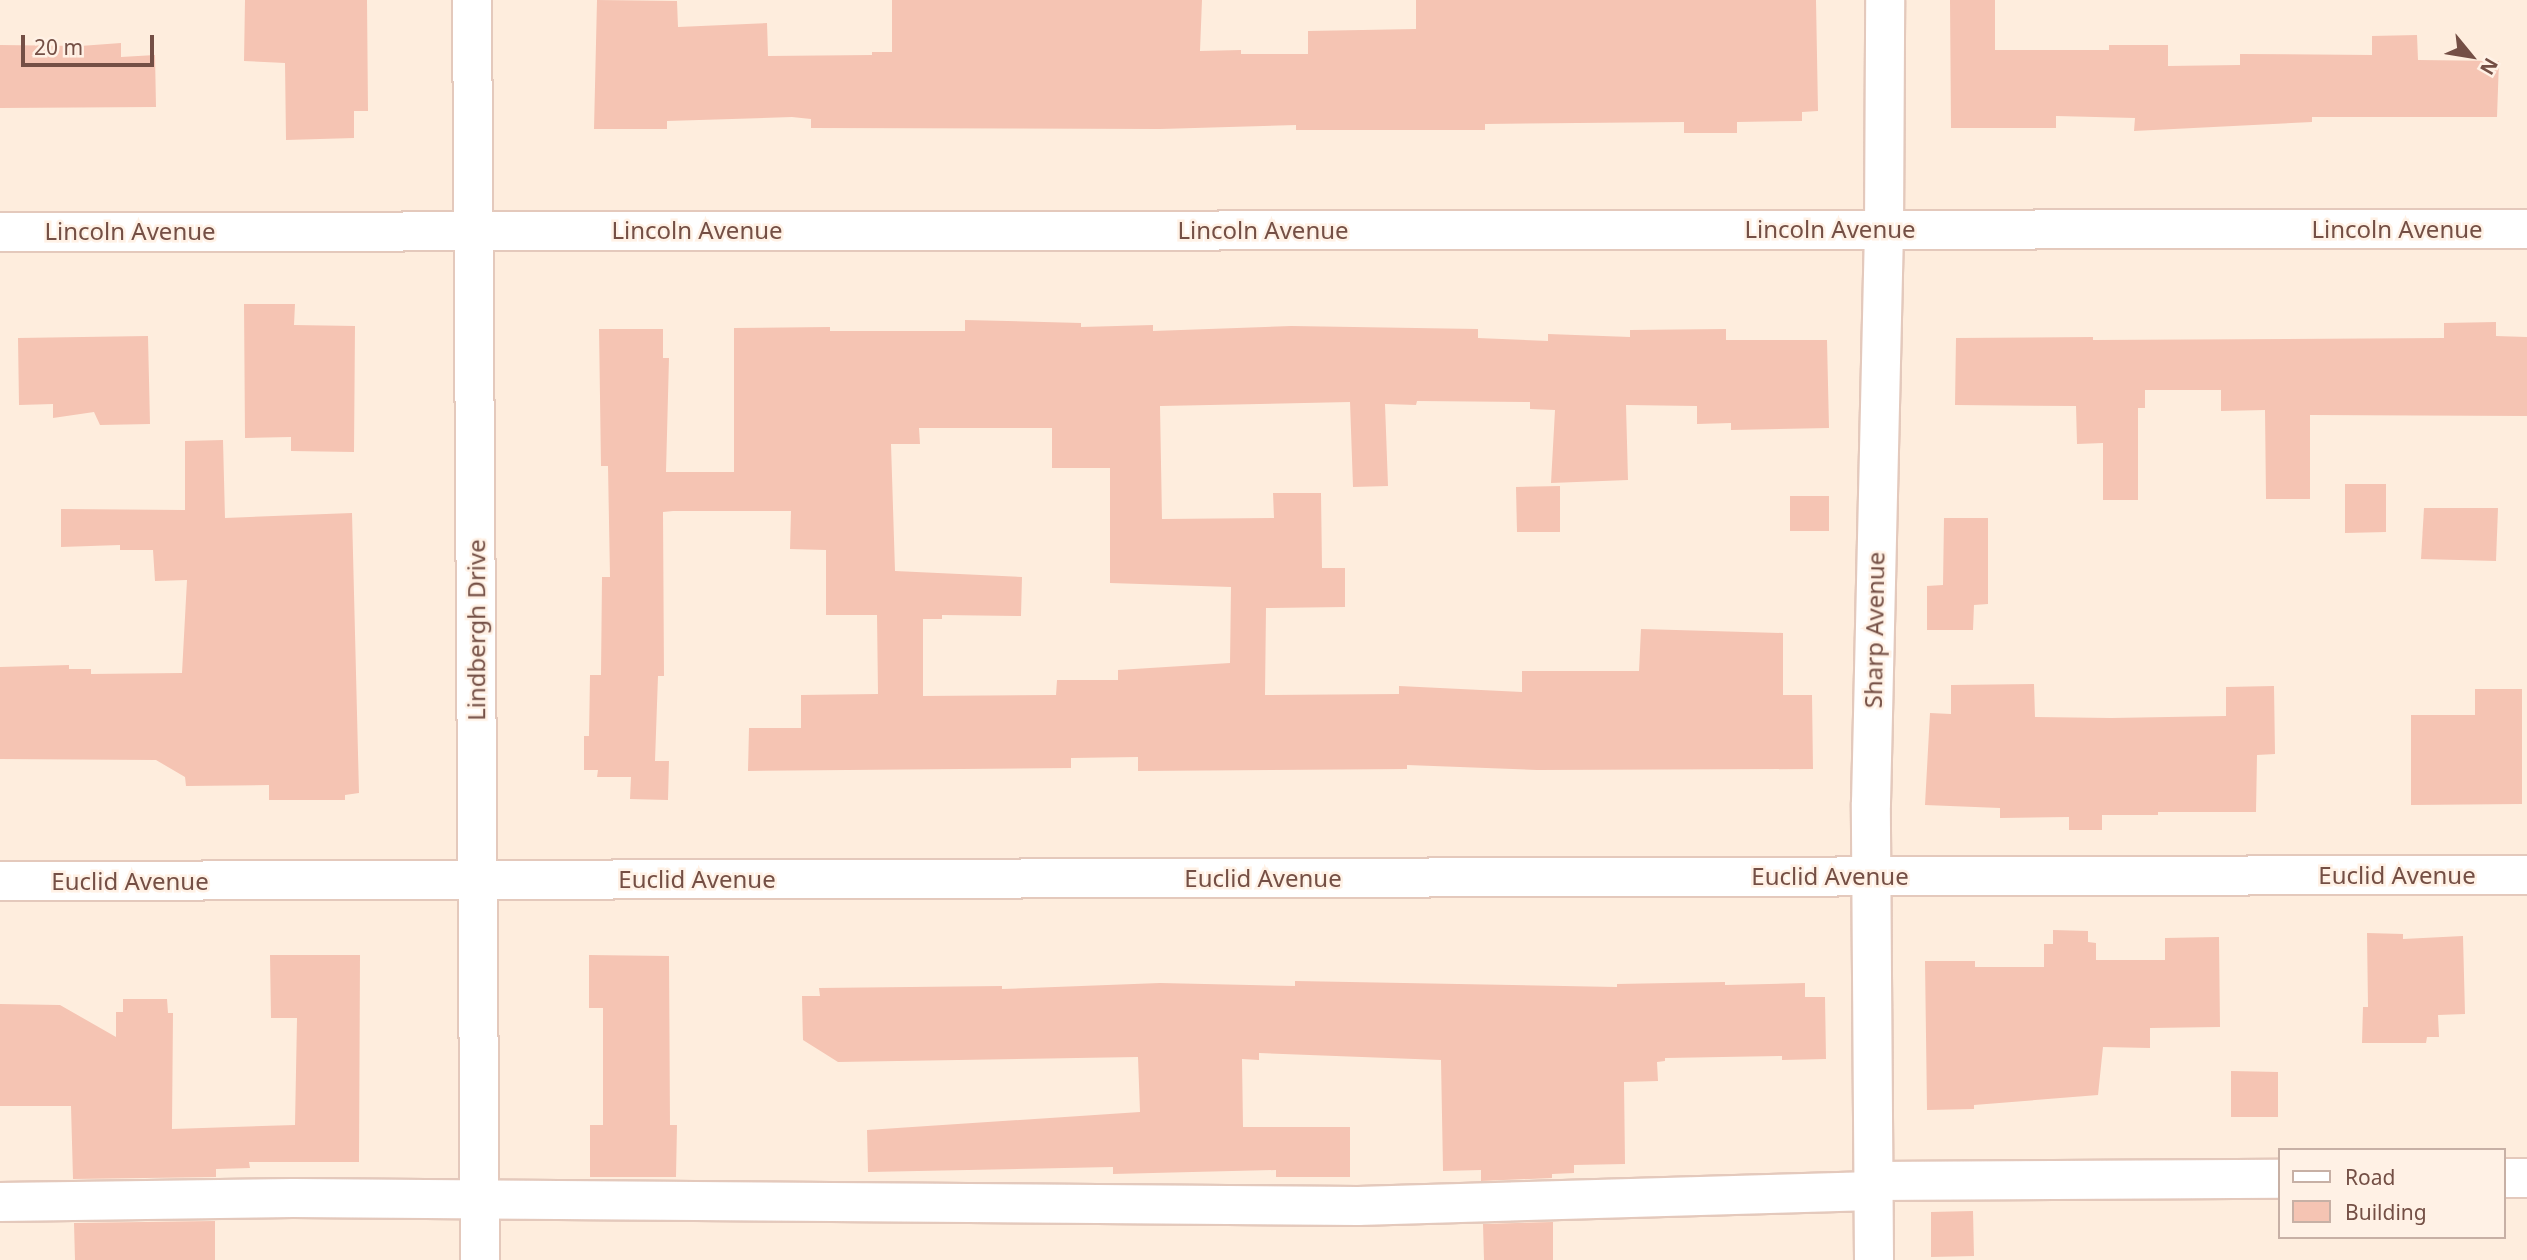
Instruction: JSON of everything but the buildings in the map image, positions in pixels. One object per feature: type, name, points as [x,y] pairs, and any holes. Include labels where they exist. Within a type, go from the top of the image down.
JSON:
[{"type":"street","name":"Lindbergh Drive","points":[[472,0],[480,1260]]},
{"type":"street","name":"Sharp Avenue","points":[[1874,1260],[1872,876],[1876,493],[1884,229],[1885,0]]},
{"type":"street","name":"Lincoln Avenue","points":[[0,232],[2527,229]]},
{"type":"street","name":"Euclid Avenue","points":[[0,881],[2527,875]]},
{"type":"street","points":[[2506,1178],[2527,1178]]},
{"type":"street","points":[[0,1202],[293,1198],[1358,1206],[1873,1186],[2278,1179]]}]
